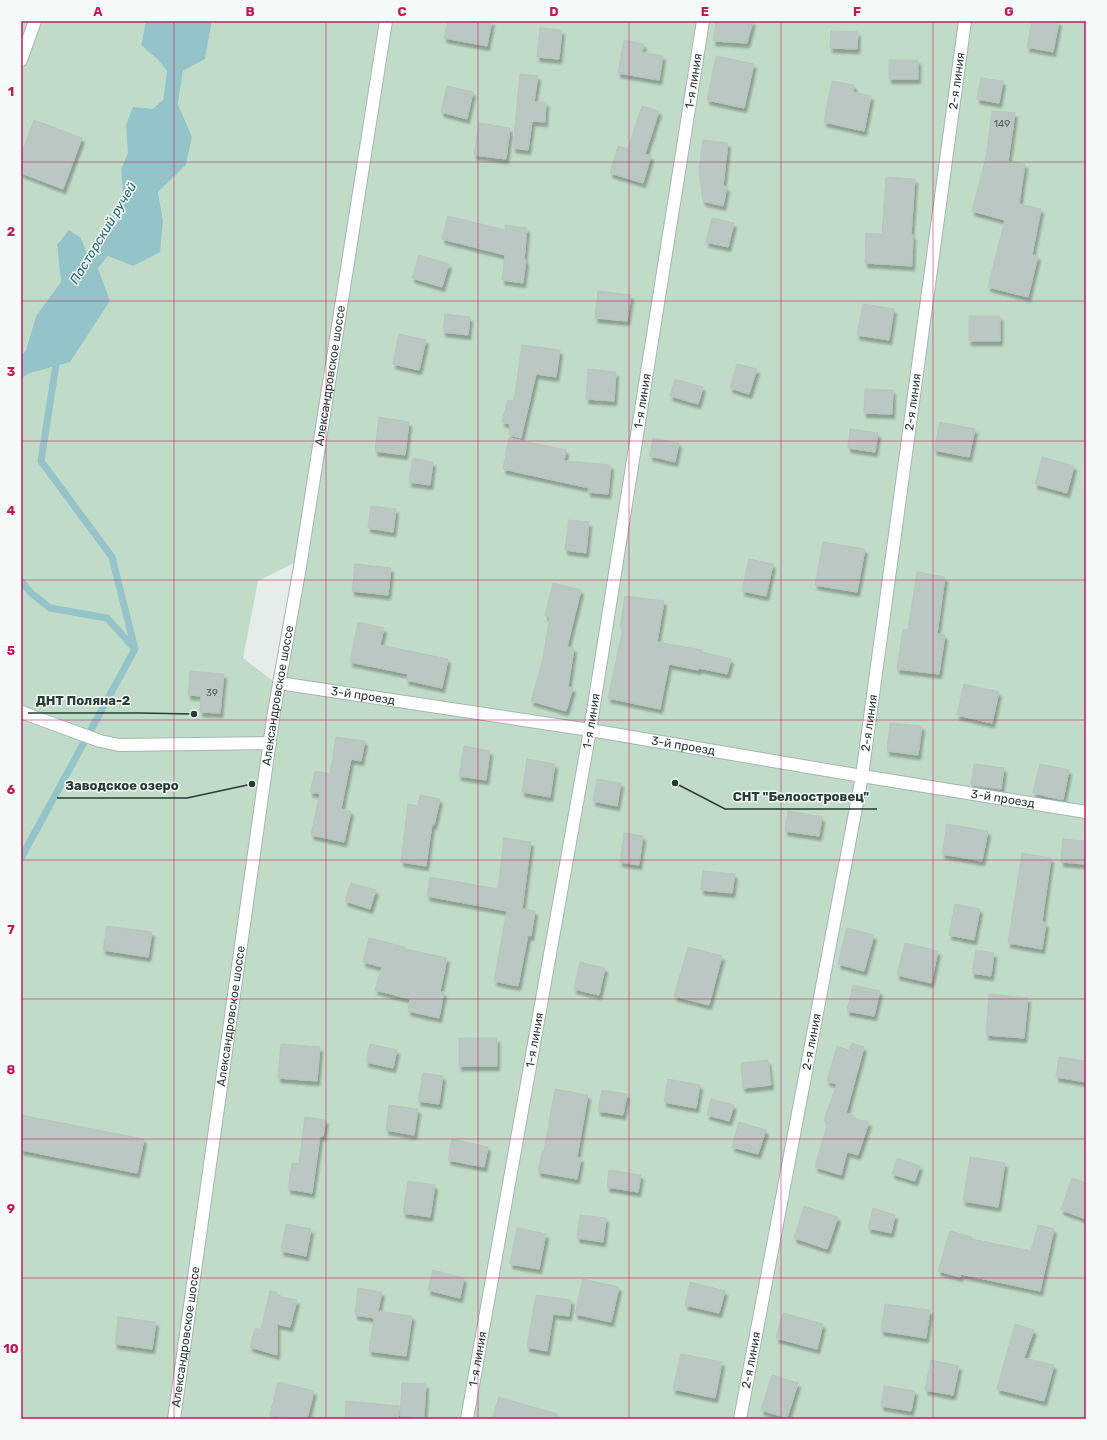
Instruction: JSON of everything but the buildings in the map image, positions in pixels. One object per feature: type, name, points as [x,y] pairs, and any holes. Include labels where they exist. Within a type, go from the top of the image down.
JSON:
[{"type":"street","points":[[21,60],[35,21]]},
{"type":"street","name":"Александровское шоссе","points":[[174,1419],[270,743],[300,568],[386,21]]},
{"type":"street","name":"1-я линия","points":[[468,1419],[590,730],[703,21]]},
{"type":"street","name":"2-я линия","points":[[740,1419],[862,776],[965,21]]},
{"type":"street","name":"3-й проезд","points":[[280,683],[590,730],[1086,812]]},
{"type":"street","points":[[21,712],[100,741],[119,745],[270,743]]},
{"type":"green space","points":[[21,21],[146,21],[141,45],[157,59],[167,71],[163,100],[154,109],[126,125],[129,153],[121,169],[124,213],[90,263],[81,238],[57,245],[61,282],[36,316],[26,350],[21,356]]},
{"type":"green space","points":[[212,21],[1086,21],[1086,1419],[21,1419],[21,378],[90,331],[110,301],[98,268],[108,256],[133,266],[163,220],[158,192],[186,165],[192,137],[178,104],[183,71],[205,59]],"holes":[[[300,560],[279,686],[243,658],[258,581]]]},
{"type":"water","points":[[146,21],[212,21],[205,59],[183,71],[178,104],[192,137],[186,165],[158,192],[163,220],[160,252],[133,266],[108,256],[98,268],[110,301],[70,362],[30,373],[21,378],[21,356],[26,350],[36,316],[61,282],[57,245],[69,230],[81,238],[90,262],[124,213],[121,169],[128,153],[126,125],[133,107],[153,109],[163,100],[167,71],[157,59],[141,45]]},
{"type":"waterway","name":"Пасторский ручей","points":[[21,858],[135,649],[112,557],[41,461],[57,358]]},
{"type":"waterway","points":[[21,581],[31,593],[50,608],[107,618],[134,648]]},
{"type":"place","name":"ДНТ Поляна-2","points":[[194,714]]},
{"type":"place","name":"СНТ \"Белоостровец\"","points":[[675,783]]},
{"type":"place","name":"Заводское озеро","points":[[252,784]]}]
